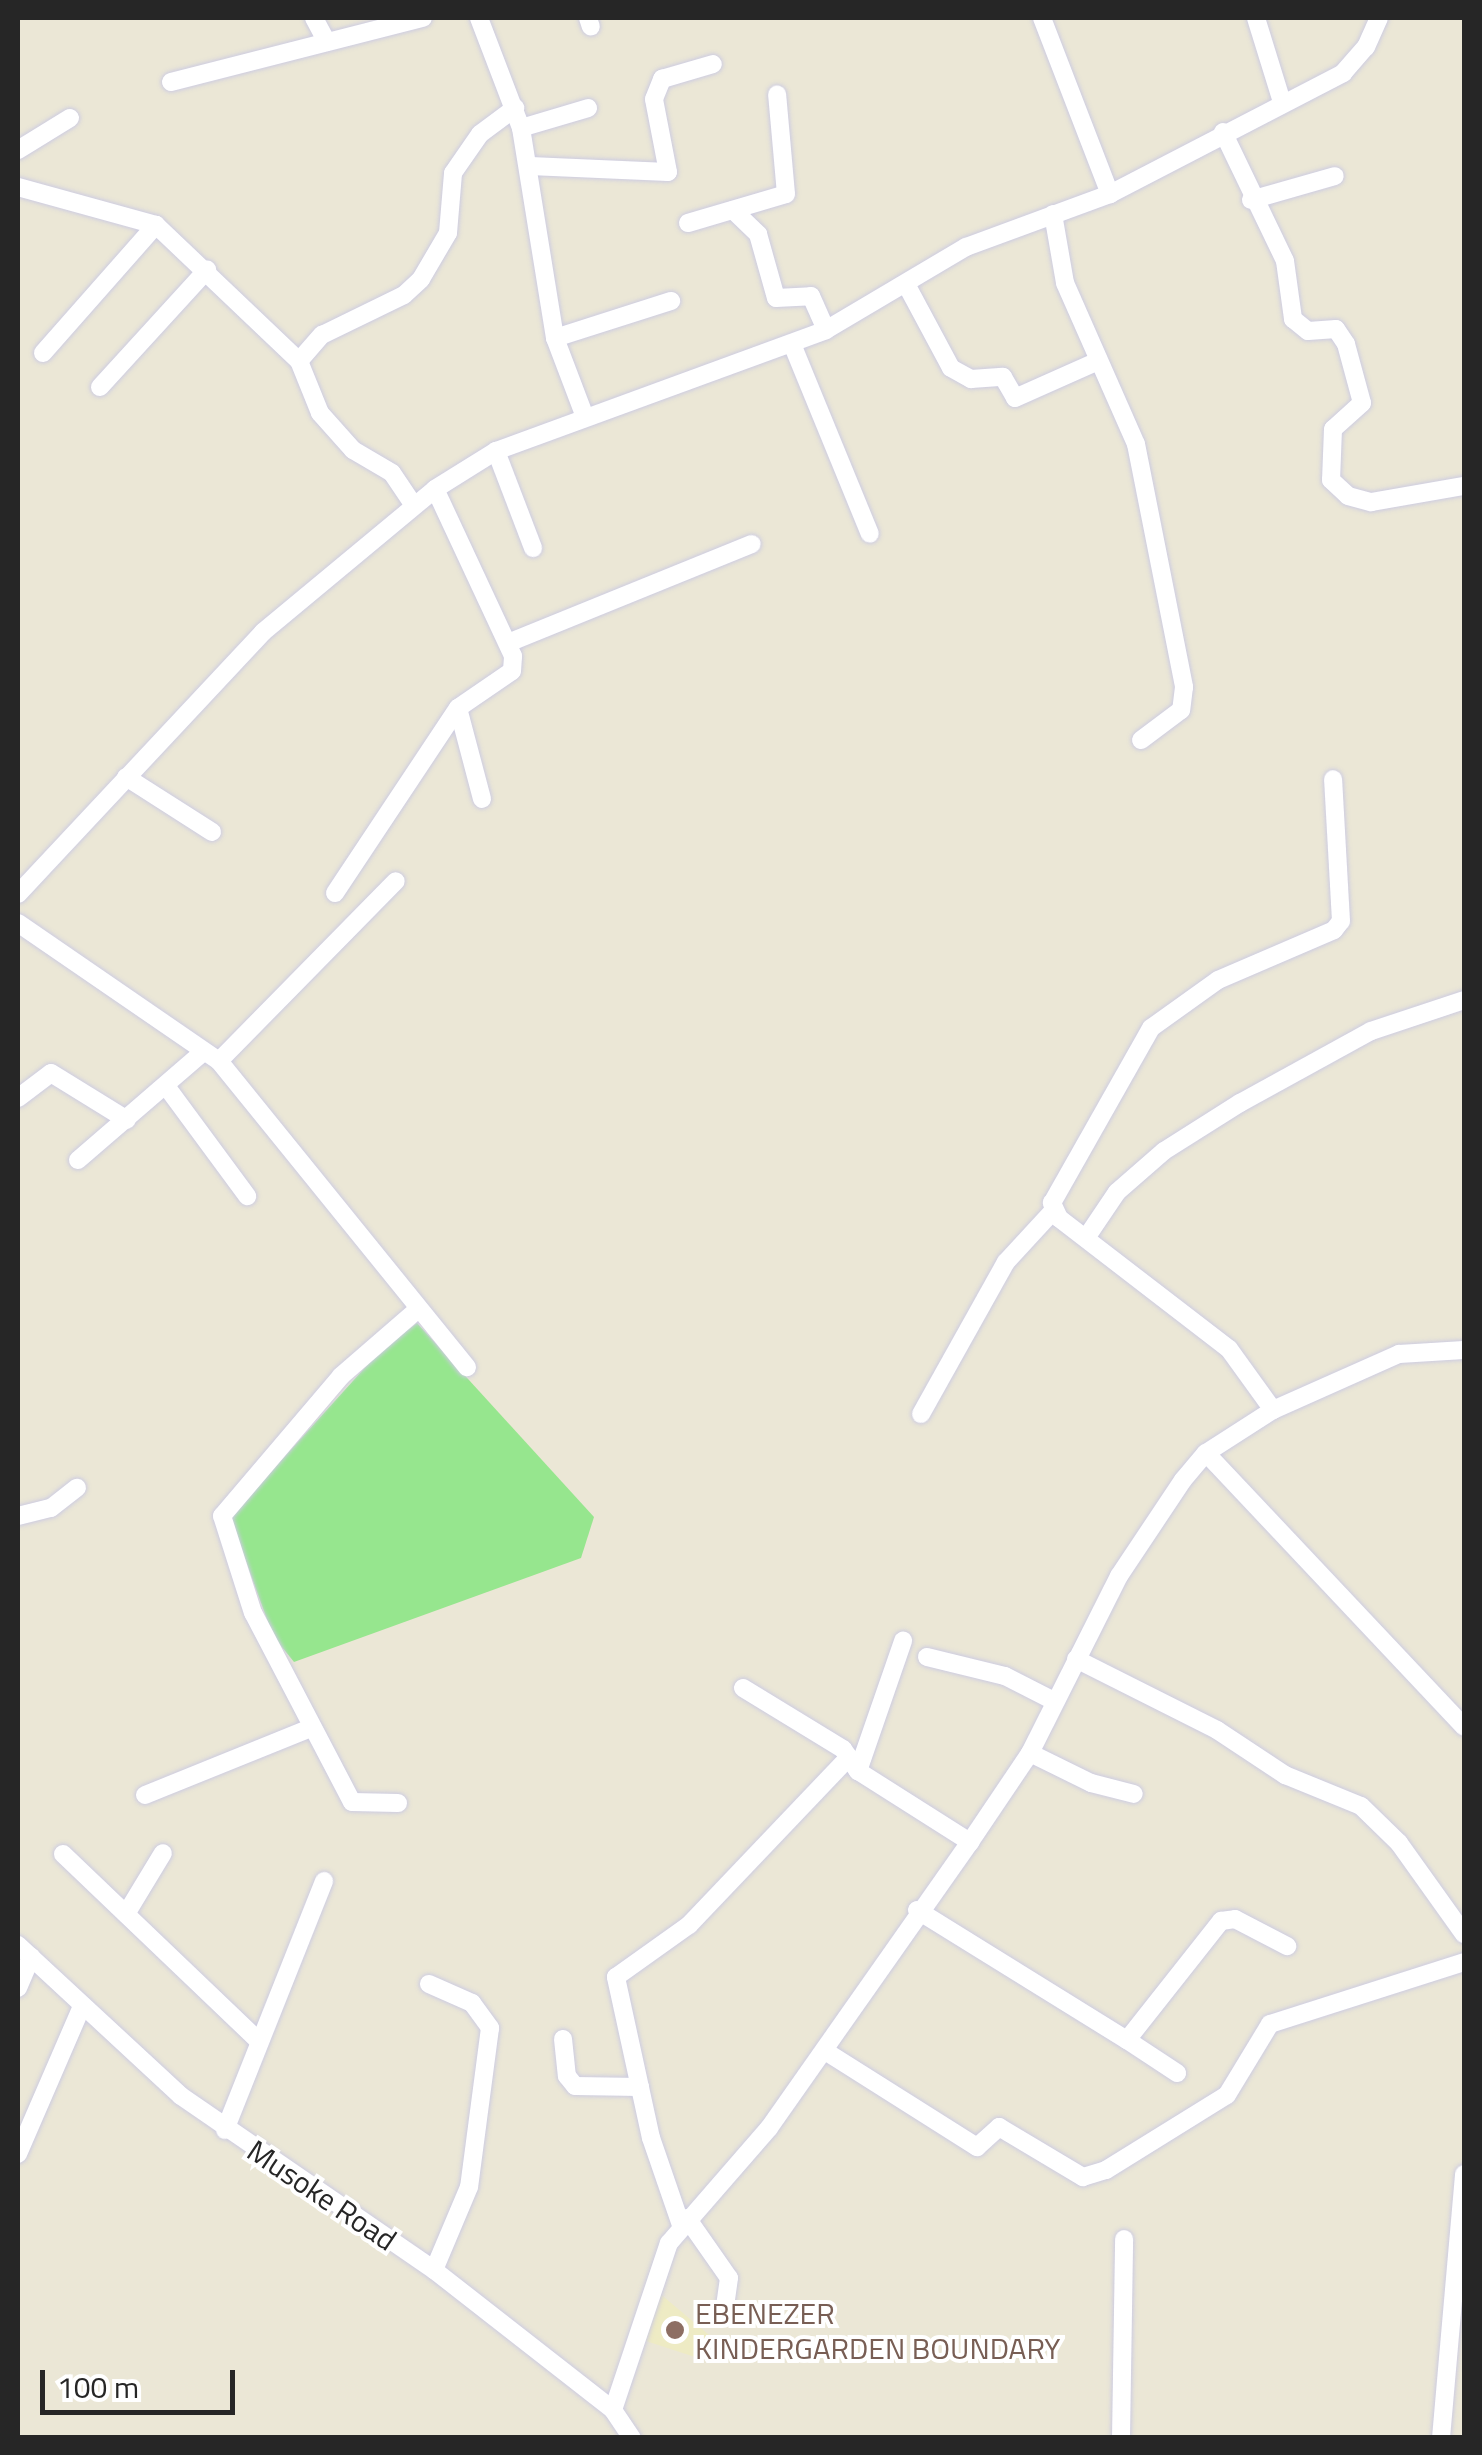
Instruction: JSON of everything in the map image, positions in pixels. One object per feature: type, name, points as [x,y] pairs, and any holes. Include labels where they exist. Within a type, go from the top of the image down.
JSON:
[{"type":"street","points":[[314,18],[328,42]]},
{"type":"street","points":[[172,82],[423,18]]},
{"type":"street","points":[[479,18],[521,128],[556,338],[585,417]]},
{"type":"street","points":[[1042,18],[1110,194]]},
{"type":"street","points":[[1256,18],[1282,102]]},
{"type":"street","points":[[18,894],[263,632],[413,504],[496,451],[826,330],[966,247],[1110,194],[1343,73],[1366,47],[1379,18]]},
{"type":"street","points":[[530,166],[668,172],[654,99],[662,79],[713,64]]},
{"type":"street","points":[[688,224],[790,187],[777,94]]},
{"type":"street","points":[[299,362],[322,335],[404,296],[421,278],[448,233],[454,173],[480,134],[515,108]]},
{"type":"street","points":[[521,128],[588,108]]},
{"type":"street","points":[[18,150],[70,118]]},
{"type":"street","points":[[1224,132],[1252,200],[1284,261],[1293,319],[1300,329],[1336,329],[1346,344],[1362,404],[1333,429],[1331,480],[1348,496],[1371,502],[1464,486]]},
{"type":"street","points":[[1252,200],[1335,176]]},
{"type":"street","points":[[18,187],[156,226],[207,270],[299,362],[320,413],[352,450],[392,473],[413,504]]},
{"type":"street","points":[[733,210],[758,234],[776,298],[811,296],[826,330]]},
{"type":"street","points":[[1054,214],[1065,283],[1136,444],[1184,687],[1181,710],[1141,740]]},
{"type":"street","points":[[43,353],[156,226]]},
{"type":"street","points":[[100,387],[207,270]]},
{"type":"street","points":[[906,284],[951,368],[971,379],[1003,376],[1016,398],[1098,361]]},
{"type":"street","points":[[556,338],[671,301]]},
{"type":"street","points":[[792,344],[870,534]]},
{"type":"street","points":[[496,451],[534,548]]},
{"type":"street","points":[[335,893],[458,708],[504,683],[512,671],[508,643],[435,490]]},
{"type":"street","points":[[508,643],[752,544]]},
{"type":"street","points":[[458,708],[482,799]]},
{"type":"street","points":[[126,777],[212,832]]},
{"type":"street","points":[[1274,1410],[1229,1349],[1086,1238],[1054,1210],[1053,1198],[1151,1028],[1218,980],[1334,930],[1342,921],[1333,779]]},
{"type":"street","points":[[78,1160],[166,1086],[210,1057],[396,880]]},
{"type":"street","points":[[18,922],[210,1057],[468,1367]]},
{"type":"street","points":[[1086,1238],[1117,1192],[1164,1152],[1224,1112],[1371,1031],[1464,1000]]},
{"type":"street","points":[[18,1098],[51,1073],[127,1120]]},
{"type":"street","points":[[166,1086],[248,1196]]},
{"type":"street","points":[[921,1414],[1006,1262],[1054,1210]]},
{"type":"street","points":[[398,1803],[352,1802],[253,1613],[222,1516],[342,1376],[418,1309]]},
{"type":"street","points":[[613,2410],[661,2262],[684,2222],[770,2128],[1030,1753],[1076,1659],[1162,1507],[1206,1453],[1274,1410],[1399,1354],[1464,1351]]},
{"type":"street","points":[[1206,1453],[1464,1727]]},
{"type":"street","points":[[18,1516],[52,1508],[77,1488]]},
{"type":"street","points":[[724,2305],[729,2278],[684,2222],[640,2088],[616,1977],[689,1925],[854,1764],[903,1641]]},
{"type":"street","points":[[928,1657],[1005,1676],[1054,1701]]},
{"type":"street","points":[[1076,1659],[1218,1730],[1285,1775],[1362,1806],[1400,1844],[1464,1934]]},
{"type":"street","points":[[743,1688],[970,1842]]},
{"type":"street","points":[[145,1795],[311,1728]]},
{"type":"street","points":[[1030,1753],[1091,1784],[1134,1794]]},
{"type":"street","points":[[126,1914],[163,1853]]},
{"type":"street","points":[[63,1854],[259,2040]]},
{"type":"street","points":[[225,2130],[324,1881]]},
{"type":"street","points":[[918,1910],[1177,2072]]},
{"type":"street","points":[[1127,2040],[1221,1921],[1235,1919],[1287,1946]]},
{"type":"street","points":[[18,1988],[24,1951]]},
{"type":"street","name":"Musoke Road","points":[[24,1951],[225,2130],[434,2270],[613,2410],[632,2438]]},
{"type":"street","points":[[825,2051],[977,2146],[999,2128],[1083,2176],[1106,2170],[1226,2095],[1270,2024],[1464,1962]]},
{"type":"street","points":[[429,1984],[472,2002],[490,2028],[469,2187],[434,2270]]},
{"type":"street","points":[[18,2154],[82,2006]]},
{"type":"street","points":[[563,2039],[567,2076],[575,2086],[640,2088]]},
{"type":"street","points":[[1442,2438],[1459,2316],[1464,2174]]},
{"type":"street","points":[[1121,2438],[1124,2239]]},
{"type":"shaded area","name":"EBENEZER KINDERGARDEN BOUNDARY","points":[[658,2292],[709,2335],[701,2359],[643,2340]]},
{"type":"green space","points":[[417,1323],[594,1517],[581,1558],[294,1662],[273,1636],[230,1517],[380,1351]]},
{"type":"place","name":"EBENEZER KINDERGARDEN BOUNDARY","points":[[675,2330]]}]
